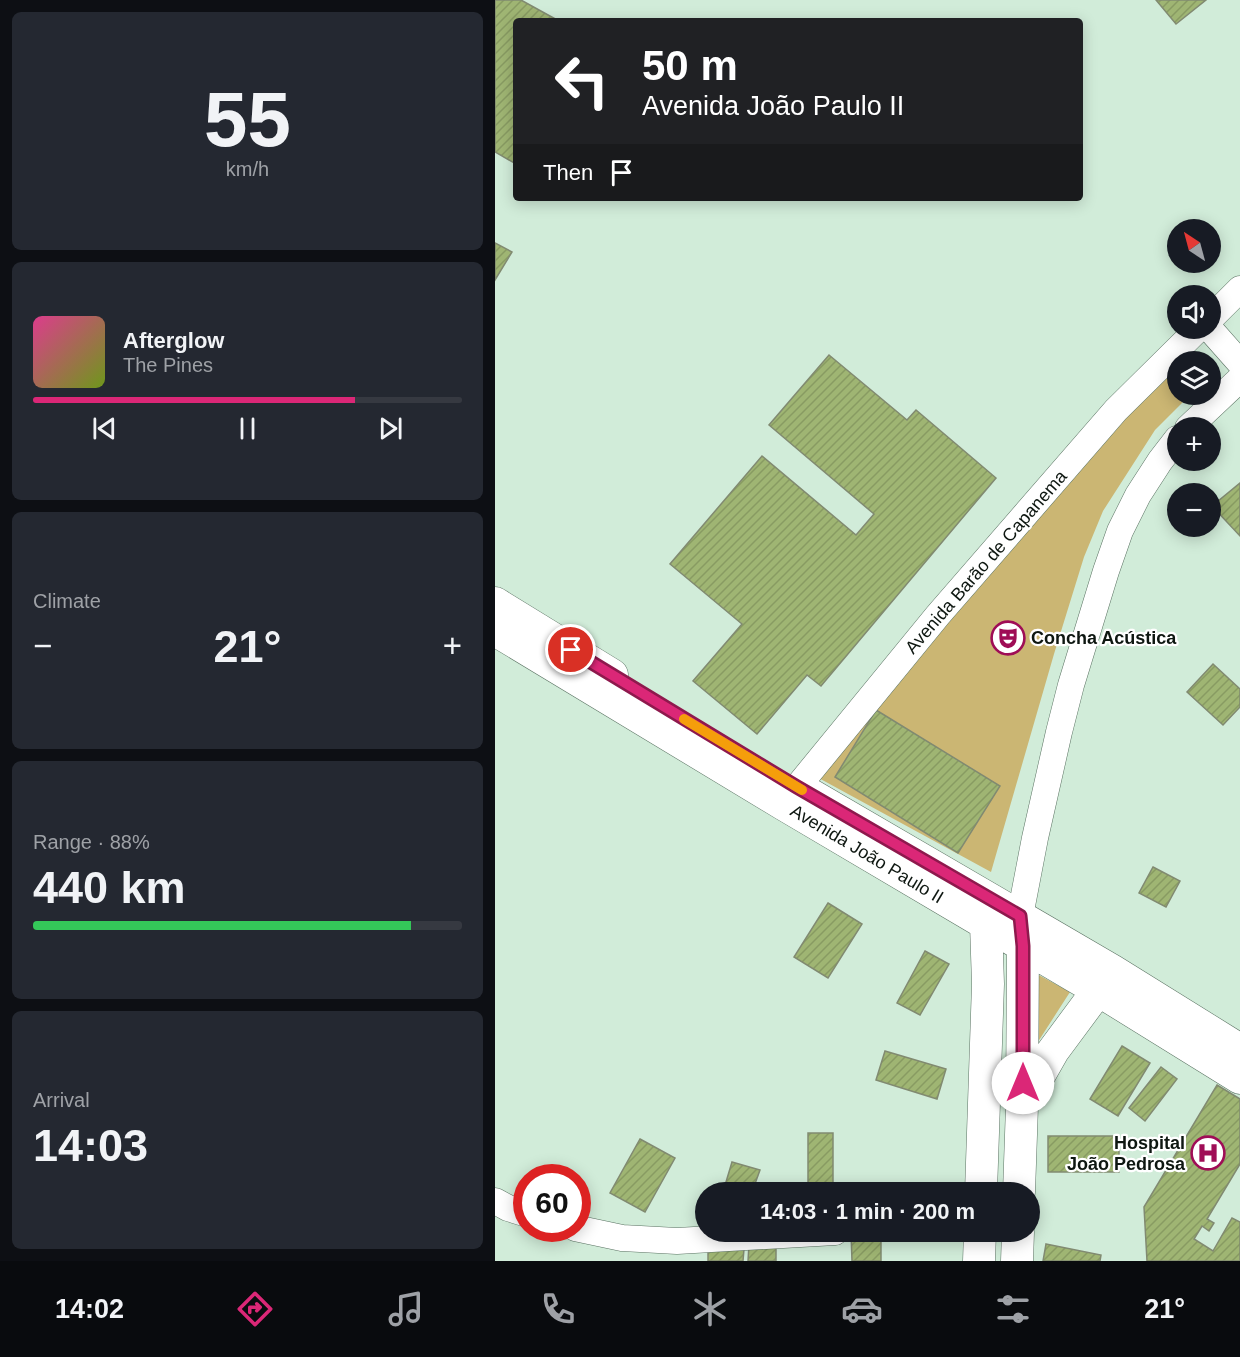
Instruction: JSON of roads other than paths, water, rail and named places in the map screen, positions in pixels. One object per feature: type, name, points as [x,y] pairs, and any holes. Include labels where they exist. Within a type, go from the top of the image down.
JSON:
[{"type":"main road","name":"Avenida João Paulo II","points":[[495,603],[666,708],[790,796],[985,924],[1030,931]]},
{"type":"main road","name":"Avenida João Paulo II","points":[[495,630],[1030,931],[1105,981],[1240,1078]]},
{"type":"main road","points":[[981,1182],[988,984],[985,924]]},
{"type":"main road","points":[[988,984],[995,972],[1030,931]]},
{"type":"main road","points":[[1019,1182],[1030,931]]},
{"type":"main road","name":"Avenida João Paulo II","points":[[1105,981],[1240,1050]]},
{"type":"main road","points":[[1022,1106],[1053,1051],[1105,981]]},
{"type":"main road","points":[[979,1261],[980,1242]]},
{"type":"main road","points":[[1017,1261],[1018,1242]]},
{"type":"street","points":[[1221,308],[1240,290]]},
{"type":"street","name":"Avenida Barão de Capanema","points":[[790,796],[938,615],[1116,411],[1188,339]]},
{"type":"street","points":[[1219,339],[1240,363]]},
{"type":"street","points":[[1200,417],[1240,379]]},
{"type":"street","points":[[1030,931],[1035,838],[1071,685],[1106,571],[1121,531],[1138,495],[1167,451]]},
{"type":"street","points":[[495,1201],[513,1210]]},
{"type":"street","points":[[591,1231],[622,1238],[695,1240]]},
{"type":"place","name":"Concha Acústica","points":[[1008,638]]},
{"type":"place","name":"Hospital João Pedrosa","points":[[1208,1153]]}]
